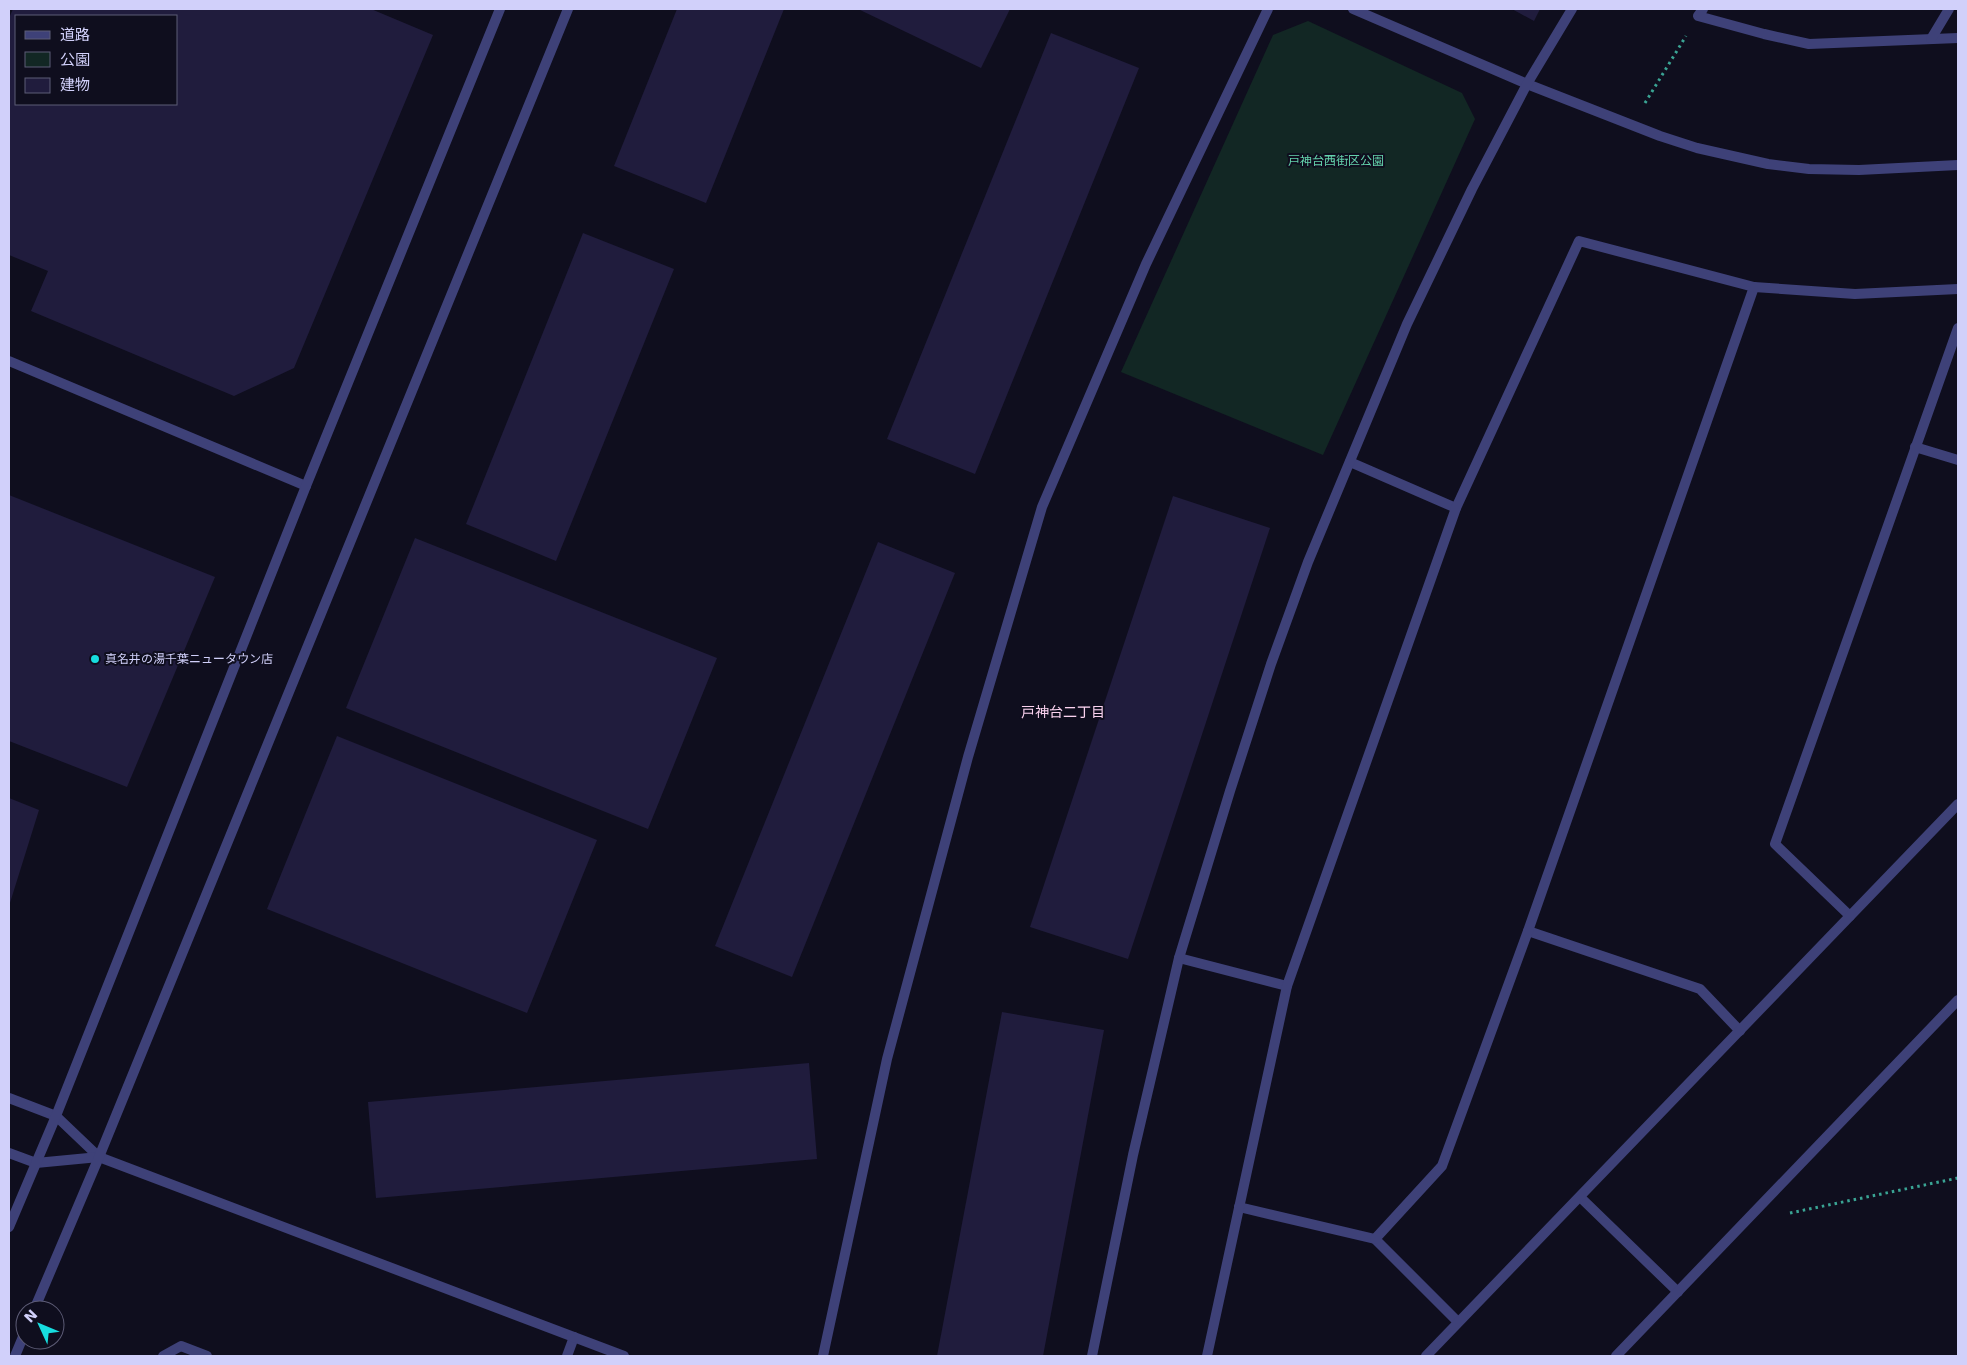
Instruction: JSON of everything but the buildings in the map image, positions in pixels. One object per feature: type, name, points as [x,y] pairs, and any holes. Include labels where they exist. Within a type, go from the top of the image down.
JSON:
[{"type":"street","points":[[9,1228],[56,1116],[306,486],[500,9]]},
{"type":"street","points":[[38,1300],[99,1157],[568,9]]},
{"type":"street","points":[[823,1356],[887,1059],[968,757],[1042,507],[1146,264],[1268,9]]},
{"type":"street","points":[[1353,9],[1527,84],[1697,148],[1768,164],[1809,170],[1859,170],[1958,165]]},
{"type":"street","points":[[1092,1356],[1133,1155],[1179,958],[1271,664],[1308,562],[1407,324],[1472,189],[1527,84],[1572,9]]},
{"type":"street","points":[[1931,39],[1949,9]]},
{"type":"street","points":[[1700,12],[1764,34],[1809,44],[1958,38]]},
{"type":"street","points":[[1207,1356],[1287,986],[1456,508],[1579,240],[1754,287],[1855,294],[1958,289]]},
{"type":"street","points":[[1375,1239],[1442,1166],[1528,931],[1754,287]]},
{"type":"street","points":[[1850,916],[1775,844],[1958,328]]},
{"type":"street","points":[[9,361],[306,486]]},
{"type":"street","points":[[1915,447],[1958,460]]},
{"type":"street","points":[[1350,462],[1456,508]]},
{"type":"street","points":[[1426,1356],[1958,804]]},
{"type":"street","points":[[1528,931],[1700,989],[1740,1031]]},
{"type":"street","points":[[1179,958],[1287,986]]},
{"type":"street","points":[[1616,1356],[1958,1000]]},
{"type":"street","points":[[9,1098],[56,1116],[99,1157],[624,1356]]},
{"type":"street","points":[[9,1153],[36,1163],[99,1157]]},
{"type":"street","points":[[1580,1197],[1678,1292]]},
{"type":"street","points":[[1239,1207],[1375,1239],[1458,1322]]},
{"type":"street","points":[[567,1356],[574,1337]]},
{"type":"street","points":[[163,1356],[181,1346],[207,1356]]},
{"type":"path","points":[[1632,125],[1700,12]]},
{"type":"path","points":[[1746,1222],[1958,1178]]},
{"type":"green space","name":"戸神台西街区公園","points":[[1308,21],[1462,93],[1475,119],[1323,455],[1121,372],[1273,35]]},
{"type":"place","name":"真名井の湯千葉ニュータウン店","points":[[95,659]]},
{"type":"district","name":"戸神台二丁目","points":[[1063,712]]}]
